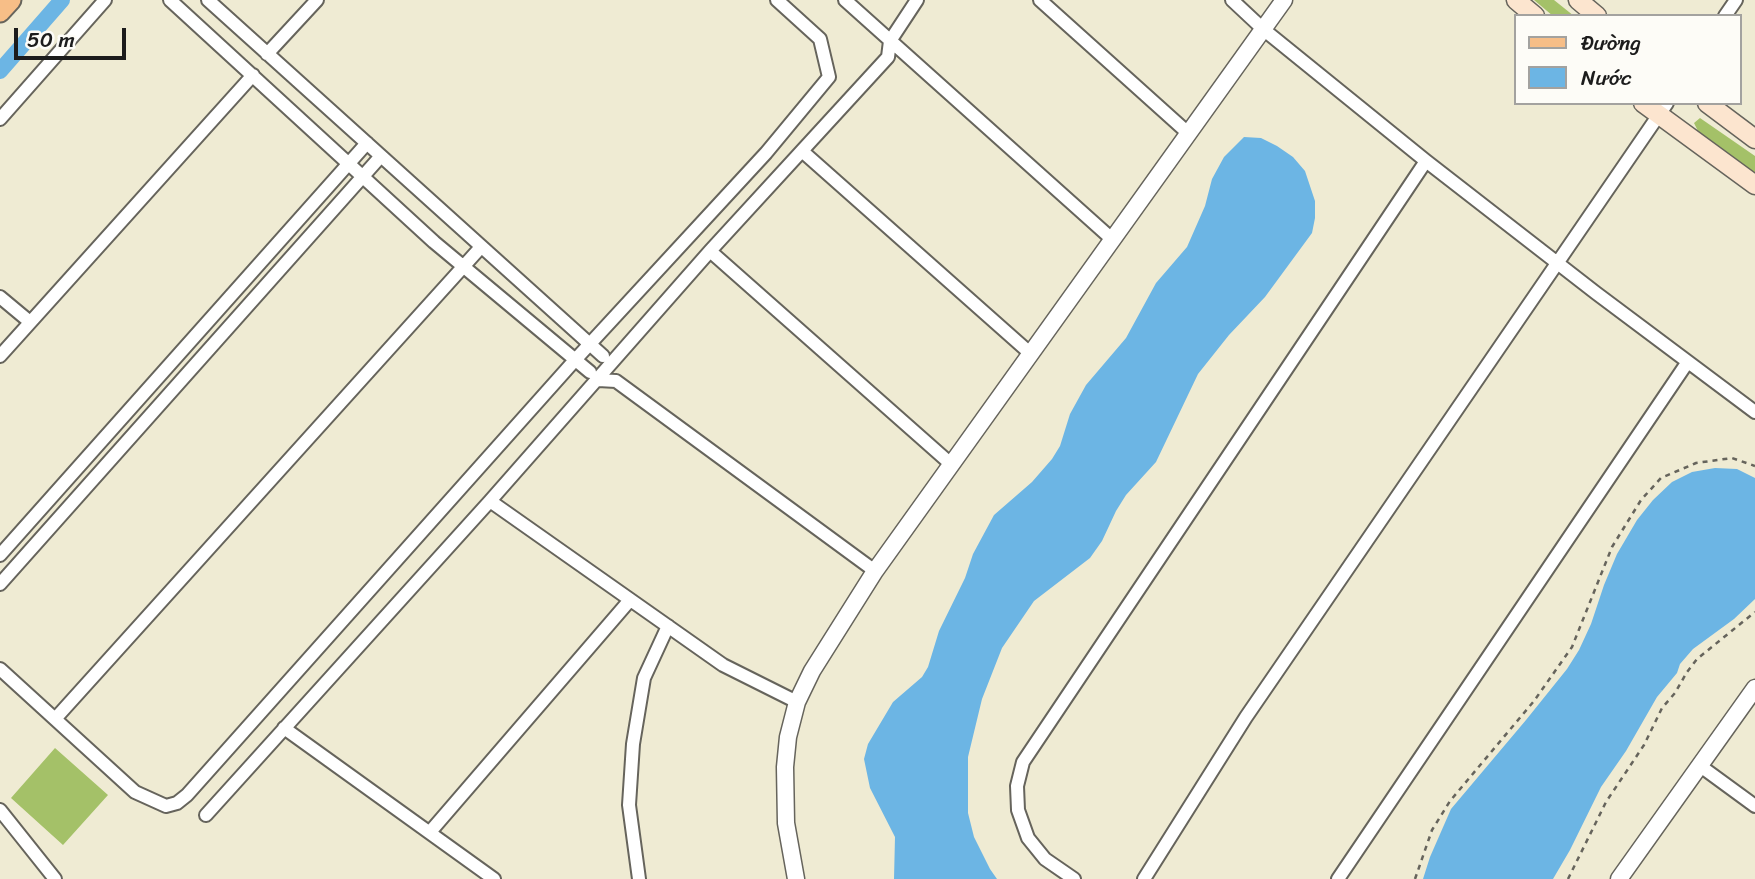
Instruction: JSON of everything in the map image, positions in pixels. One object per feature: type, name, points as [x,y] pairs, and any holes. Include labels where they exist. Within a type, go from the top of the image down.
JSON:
[{"type":"main road","points":[[0,12],[11,0]]},
{"type":"main road","points":[[1516,0],[1533,14]]},
{"type":"main road","points":[[1578,0],[1595,14]]},
{"type":"main road","points":[[1710,105],[1755,139]]},
{"type":"main road","points":[[1663,110],[1755,185]]},
{"type":"street","points":[[0,119],[105,0]]},
{"type":"street","points":[[170,0],[363,177],[594,376],[616,381],[875,571]]},
{"type":"street","points":[[208,0],[607,360],[616,381]]},
{"type":"street","points":[[0,356],[250,73],[265,52],[317,0]]},
{"type":"street","points":[[0,669],[135,792],[166,806],[177,803],[187,795],[575,360],[765,153],[829,77],[820,39],[777,0]]},
{"type":"street","points":[[845,0],[1113,240]]},
{"type":"street","points":[[206,815],[490,501],[607,360],[888,57],[890,41],[917,0]]},
{"type":"street","points":[[1040,0],[1188,133]]},
{"type":"street","points":[[1232,0],[1263,29],[1426,161],[1687,363],[1755,412]]},
{"type":"street","points":[[796,879],[784,800],[788,737],[797,702],[828,642],[875,571],[1284,0]]},
{"type":"street","points":[[1144,879],[1246,717],[1663,110]]},
{"type":"street","points":[[0,555],[367,143]]},
{"type":"street","points":[[802,151],[1031,354]]},
{"type":"street","points":[[0,584],[381,156]]},
{"type":"street","points":[[1074,879],[1045,859],[1028,838],[1018,810],[1017,786],[1023,762],[1426,161]]},
{"type":"street","points":[[55,719],[481,247]]},
{"type":"street","points":[[710,251],[951,465]]},
{"type":"street","points":[[234,293],[248,305]]},
{"type":"street","points":[[0,297],[30,323]]},
{"type":"street","points":[[1338,879],[1687,363]]},
{"type":"street","points":[[138,400],[153,412]]},
{"type":"street","points":[[490,501],[723,665],[797,702]]},
{"type":"street","points":[[39,511],[54,523]]},
{"type":"street","points":[[430,832],[630,600]]},
{"type":"street","points":[[639,879],[629,805],[633,744],[644,678],[668,626]]},
{"type":"street","points":[[1619,879],[1755,688]]},
{"type":"street","points":[[284,728],[494,879]]},
{"type":"street","points":[[1699,765],[1755,806]]},
{"type":"street","points":[[0,810],[55,879]]},
{"type":"street","points":[[0,833],[10,822]]},
{"type":"path","points":[[1415,879],[1432,830],[1450,801],[1534,701],[1565,658],[1579,633],[1612,547],[1652,486],[1675,470],[1715,459],[1732,458],[1755,466]]},
{"type":"path","points":[[1568,879],[1606,802],[1644,745],[1662,708],[1697,659],[1755,612]]},
{"type":"green space","points":[[1534,0],[1554,0],[1572,14],[1551,14]]},
{"type":"green space","points":[[1700,118],[1755,156],[1755,174],[1699,133],[1694,123]]},
{"type":"green space","points":[[55,748],[108,795],[63,845],[11,798]]},
{"type":"water","points":[[1244,137],[1261,138],[1277,146],[1293,157],[1305,171],[1315,201],[1312,233],[1265,297],[1229,335],[1198,374],[1156,462],[1126,495],[1090,558],[1034,601],[1002,648],[982,699],[968,757],[968,813],[974,837],[997,879],[894,879],[895,837],[870,788],[864,759],[868,744],[893,702],[922,677],[928,667],[939,631],[965,578],[973,554],[994,515],[1032,482],[1052,459],[1060,446],[1070,414],[1086,385],[1126,338],[1156,283],[1187,247],[1205,206],[1212,179],[1224,157]]},
{"type":"water","points":[[1715,468],[1737,469],[1755,478],[1755,599],[1734,619],[1693,649],[1680,664],[1677,673],[1657,697],[1626,751],[1601,787],[1553,879],[1423,879],[1451,809],[1526,720],[1579,650],[1617,554],[1637,520],[1672,482],[1692,472]]},
{"type":"waterway","points":[[0,71],[62,0]]}]
